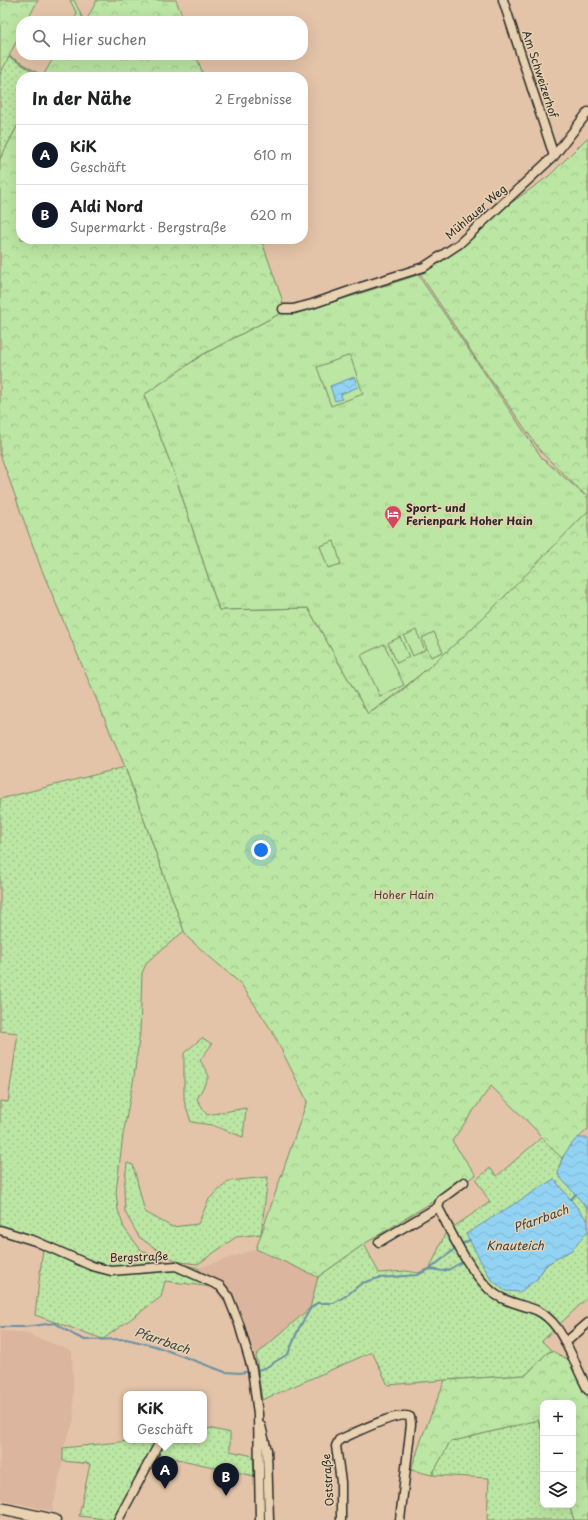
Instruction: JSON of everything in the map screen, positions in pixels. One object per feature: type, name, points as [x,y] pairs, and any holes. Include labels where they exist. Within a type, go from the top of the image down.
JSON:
[{"type":"street","name":"Am Schweizerhof","points":[[503,0],[554,156]]},
{"type":"street","name":"Mühlauer Weg","points":[[283,309],[293,310],[424,267],[459,244],[554,156],[588,112]]},
{"type":"street","points":[[380,1242],[438,1207],[441,1199],[464,1182]]},
{"type":"street","points":[[438,1207],[469,1265],[492,1292],[504,1300],[528,1307],[549,1319],[558,1328],[588,1390]]},
{"type":"street","name":"Bergstraße","points":[[0,1230],[35,1240],[92,1266],[110,1271],[176,1266],[220,1286],[228,1296],[239,1324],[252,1369],[258,1414],[267,1450],[269,1520]]},
{"type":"street","points":[[566,1342],[588,1323]]},
{"type":"street","name":"Bergstraße","points":[[258,1414],[260,1520]]},
{"type":"street","name":"Oststraße","points":[[341,1520],[341,1482],[336,1446],[339,1440],[388,1420],[402,1415],[408,1415],[411,1424],[400,1520]]},
{"type":"street","points":[[118,1520],[159,1443]]},
{"type":"street","points":[[0,1508],[55,1520]]},
{"type":"shaded area","points":[[256,1249],[318,1277],[310,1308],[256,1355],[213,1287],[198,1268]]},
{"type":"shaded area","points":[[0,1331],[22,1332],[72,1351],[74,1421],[63,1448],[63,1461],[52,1511],[0,1499]]},
{"type":"green space","points":[[0,0],[38,0],[30,16],[16,16],[16,42],[9,56],[36,72],[9,57],[0,74]]},
{"type":"green space","points":[[70,0],[74,0],[82,16],[76,16],[77,14]]},
{"type":"green space","points":[[97,0],[176,0],[182,16],[89,16]]},
{"type":"green space","points":[[9,56],[36,72],[16,72],[16,129],[0,159],[0,74]]},
{"type":"green space","points":[[52,60],[198,60],[202,72],[45,72]]},
{"type":"green space","name":"Hoher Hain","points":[[16,129],[16,244],[263,244],[282,299],[283,312],[202,355],[144,395],[174,472],[219,610],[308,608],[368,714],[398,694],[465,635],[588,511],[588,1129],[577,1139],[562,1158],[491,1086],[452,1141],[476,1175],[364,1244],[318,1277],[256,1249],[307,1101],[272,1031],[241,984],[187,937],[184,931],[125,767],[41,568],[0,454],[0,159]]},
{"type":"green space","points":[[588,137],[588,498],[542,453],[477,360],[420,274],[476,228],[549,176]]},
{"type":"green space","points":[[418,275],[542,458],[588,498],[588,511],[509,592],[455,644],[427,669],[368,714],[308,608],[219,610],[174,472],[144,395],[202,355],[283,312],[295,314]]},
{"type":"green space","points":[[350,355],[363,394],[331,406],[317,367]]},
{"type":"green space","points":[[334,541],[341,564],[328,568],[320,546]]},
{"type":"green space","points":[[416,630],[425,650],[413,656],[404,636]]},
{"type":"green space","points":[[434,632],[443,652],[431,657],[422,638]]},
{"type":"green space","points":[[400,637],[409,657],[397,663],[388,643]]},
{"type":"green space","points":[[384,644],[404,685],[380,696],[361,655]]},
{"type":"green space","points":[[125,767],[184,931],[147,962],[142,973],[140,1032],[134,1077],[123,1135],[116,1192],[118,1210],[124,1228],[140,1249],[156,1259],[198,1268],[213,1287],[165,1281],[161,1297],[103,1339],[35,1315],[44,1240],[0,1225],[0,1101],[8,1102],[18,1033],[0,1031],[0,799]]},
{"type":"green space","points":[[202,1038],[212,1044],[200,1060],[209,1076],[197,1099],[207,1115],[246,1108],[243,1137],[212,1125],[191,1122],[184,1100],[184,1053]]},
{"type":"green space","points":[[542,1137],[562,1158],[559,1168],[588,1209],[588,1221],[554,1179],[537,1279],[546,1265],[573,1249],[588,1231],[588,1297],[542,1341],[552,1351],[547,1353],[526,1375],[388,1385],[372,1352],[262,1400],[256,1355],[310,1308],[318,1277],[364,1244],[379,1273],[406,1271],[418,1273],[430,1268],[448,1227],[455,1226],[490,1202],[476,1180],[490,1168],[497,1176]]},
{"type":"green space","points":[[127,1163],[133,1165],[145,1212],[172,1227],[198,1224],[209,1199],[229,1181],[268,1177],[261,1234],[236,1237],[198,1264],[180,1262],[165,1255],[139,1237],[125,1212],[124,1188]]},
{"type":"green space","points":[[552,1351],[571,1361],[588,1398],[588,1520],[574,1520],[570,1508],[576,1508],[576,1400],[540,1400],[540,1426],[538,1420],[450,1442],[432,1475],[411,1470],[424,1432],[445,1380],[526,1375],[547,1353]]},
{"type":"green space","points":[[538,1420],[540,1426],[540,1508],[570,1508],[574,1520],[487,1520],[489,1478],[432,1475],[449,1442]]},
{"type":"green space","points":[[209,1428],[230,1433],[230,1451],[253,1456],[254,1476],[150,1453],[114,1520],[79,1516],[90,1464],[63,1461],[63,1448],[123,1442],[123,1443],[207,1443],[207,1430]]},
{"type":"water","points":[[354,377],[358,387],[341,394],[342,399],[335,401],[330,386]]},
{"type":"water","points":[[577,1138],[588,1138],[588,1209],[558,1175],[560,1164],[564,1155]]},
{"type":"water","name":"Knauteich","points":[[554,1179],[588,1221],[588,1231],[573,1249],[546,1265],[537,1279],[520,1292],[505,1291],[490,1278],[466,1234]]},
{"type":"waterway","name":"Pfarrbach","points":[[571,1199],[576,1194]]},
{"type":"waterway","points":[[460,1245],[470,1240]]},
{"type":"waterway","points":[[430,1269],[456,1248]]},
{"type":"waterway","name":"Pfarrbach","points":[[257,1370],[265,1368],[288,1354],[299,1328],[310,1309],[317,1303],[334,1303],[362,1283],[379,1278],[417,1275],[430,1269],[443,1271],[462,1262]]},
{"type":"waterway","name":"Pfarrbach","points":[[0,1327],[24,1327],[55,1323],[85,1340],[126,1339],[155,1346],[225,1372],[240,1373],[250,1371]]},
{"type":"place","name":"Sport- und Ferienpark Hoher Hain","points":[[393,529]]},
{"type":"place","name":"KiK","points":[[165,1489]]},
{"type":"place","name":"Aldi Nord","points":[[226,1496]]}]
